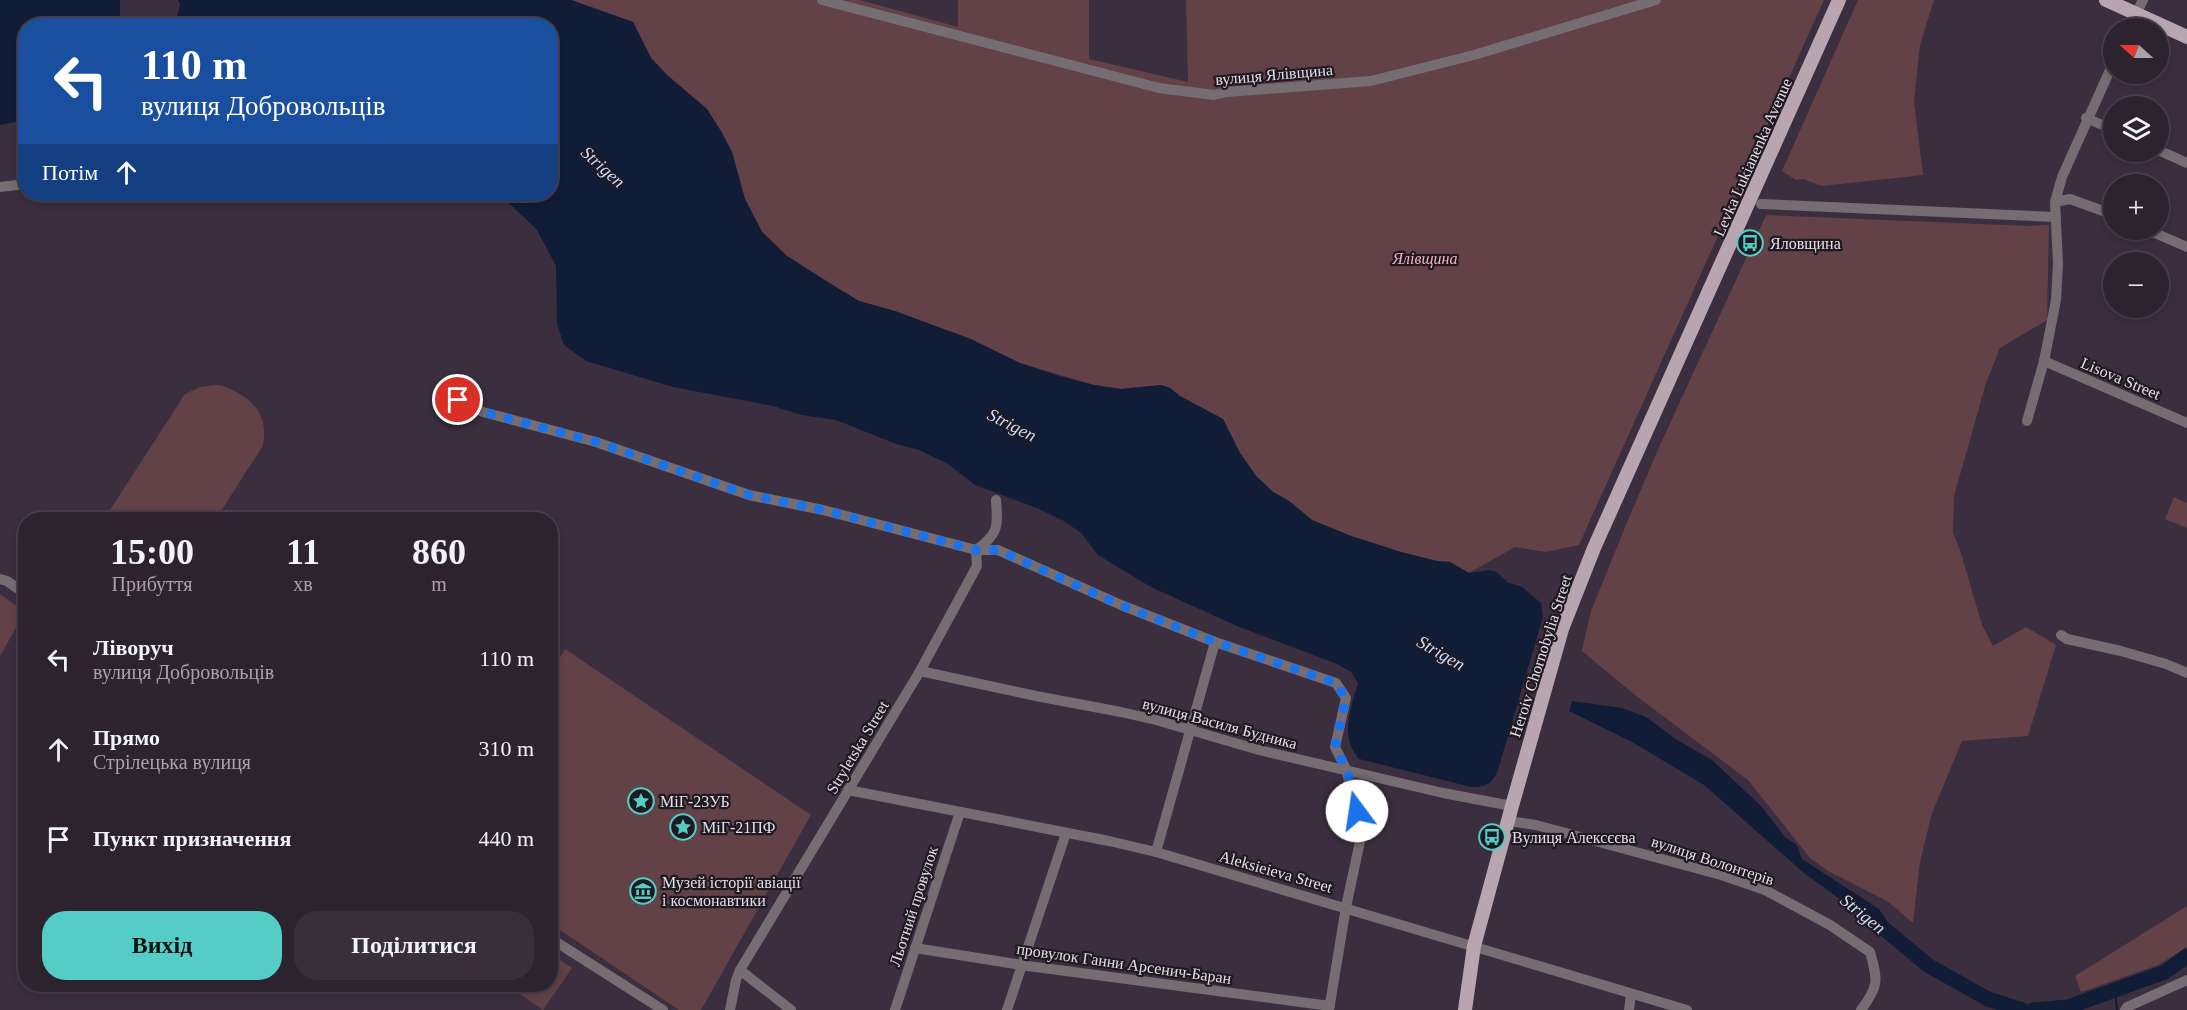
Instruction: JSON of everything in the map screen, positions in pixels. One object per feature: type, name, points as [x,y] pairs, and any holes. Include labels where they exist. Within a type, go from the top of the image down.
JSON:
[{"type":"main road","name":"Levka Lukianenka Avenue","points":[[1694,327],[1839,0]]},
{"type":"main road","points":[[2106,0],[2187,37]]},
{"type":"main road","name":"Heroiv Chornobylia Street","points":[[1465,1010],[1474,946],[1562,629],[1580,580],[1694,327]]},
{"type":"street","name":"вулиця Ялівщина","points":[[822,0],[1159,88],[1205,95],[1371,81],[1474,55],[1656,0]]},
{"type":"street","points":[[2135,18],[2143,0]]},
{"type":"street","points":[[2027,421],[2044,362],[2056,300],[2058,264],[2055,202],[2062,177],[2103,83]]},
{"type":"street","points":[[2086,118],[2103,125]]},
{"type":"street","points":[[2169,155],[2187,163]]},
{"type":"street","points":[[0,187],[18,185]]},
{"type":"street","points":[[2055,202],[2070,199],[2103,211]]},
{"type":"street","points":[[1761,204],[2056,216]]},
{"type":"street","points":[[2169,239],[2187,247]]},
{"type":"street","name":"Lisova Street","points":[[2044,362],[2187,423]]},
{"type":"street","points":[[446,393],[483,412],[596,442],[749,495],[823,510],[976,550],[998,550],[1120,605],[1215,642],[1336,683],[1346,699],[1335,747],[1347,769],[1362,832],[1346,908],[1330,1008]]},
{"type":"street","points":[[976,550],[991,540],[998,524],[996,500]]},
{"type":"street","name":"Stryletska Street","points":[[730,1010],[740,970],[920,671],[977,566],[976,550]]},
{"type":"street","points":[[0,579],[18,589]]},
{"type":"street","points":[[2061,635],[2067,639],[2166,664],[2187,673]]},
{"type":"street","points":[[1156,852],[1215,642]]},
{"type":"street","name":"вулиця Василя Будника","points":[[920,671],[1130,714],[1259,750],[1443,793],[1512,806]]},
{"type":"street","name":"Aleksieieva Street","points":[[848,790],[1156,852],[1688,1010]]},
{"type":"street","name":"Льотний провулок","points":[[895,1010],[960,812]]},
{"type":"street","name":"вулиця Волонтерів","points":[[1508,820],[1536,825],[1721,875],[1766,890],[1830,926],[1870,952],[1877,975],[1873,994],[1861,1010]]},
{"type":"street","points":[[1007,1010],[1066,833]]},
{"type":"street","points":[[558,943],[663,1010]]},
{"type":"street","name":"провулок Ганни Арсенич-Баран","points":[[915,948],[1330,1008]]},
{"type":"street","points":[[740,970],[791,1010]]},
{"type":"street","points":[[2126,1010],[2127,1007],[2148,996],[2187,980]]},
{"type":"street","points":[[1629,1010],[1631,994]]},
{"type":"green space","name":"Ялівщина","points":[[571,0],[860,0],[958,27],[958,0],[1089,0],[1089,59],[1188,82],[1186,0],[1824,0],[1579,545],[1546,552],[1515,547],[1469,573],[1450,562],[1401,552],[1351,536],[1312,520],[1289,501],[1273,492],[1256,476],[1240,453],[1223,419],[1179,396],[1170,388],[1161,385],[1121,389],[1094,385],[1020,363],[895,311],[859,301],[787,256],[762,232],[745,199],[732,152],[707,109],[651,58],[633,22]]},
{"type":"green space","points":[[1858,0],[1934,0],[1920,45],[1914,102],[1923,175],[1822,186],[1803,179],[1796,180],[1782,171]]},
{"type":"green space","points":[[1766,215],[2049,225],[2047,320],[2000,348],[1986,383],[1954,496],[1953,533],[1982,625],[1993,646],[2026,627],[2056,645],[2028,736],[1962,741],[1932,813],[1920,862],[1913,923],[1887,901],[1828,871],[1810,858],[1748,780],[1635,695],[1582,651],[1591,611],[1628,520]]},
{"type":"green space","points":[[218,385],[238,393],[254,405],[263,422],[264,433],[261,449],[220,512],[110,512],[185,394],[200,387]]},
{"type":"green space","points":[[2174,497],[2187,503],[2187,528],[2165,519]]},
{"type":"green space","points":[[0,594],[18,607],[18,624],[0,656]]},
{"type":"green space","points":[[565,649],[811,815],[701,1010],[679,1010],[558,929],[558,660]]},
{"type":"green space","points":[[2187,906],[2187,947],[2158,965],[2081,992],[2075,976]]},
{"type":"green space","points":[[558,959],[572,968],[558,988]]},
{"type":"green space","points":[[517,992],[555,992],[543,1010]]},
{"type":"water","points":[[0,0],[120,0],[120,18],[18,18],[18,121],[0,125]]},
{"type":"water","points":[[178,0],[571,0],[633,22],[651,58],[707,109],[721,131],[732,152],[745,199],[762,232],[787,256],[837,288],[859,301],[895,311],[971,339],[1020,363],[1059,376],[1121,389],[1161,385],[1170,388],[1180,396],[1223,419],[1240,453],[1256,476],[1273,492],[1289,501],[1312,520],[1351,536],[1401,552],[1450,562],[1469,573],[1490,570],[1498,573],[1507,582],[1522,587],[1541,603],[1543,617],[1497,773],[1487,784],[1471,787],[1359,759],[1349,741],[1348,732],[1350,712],[1358,683],[1351,672],[1337,664],[1237,626],[1151,587],[1098,555],[1081,533],[1064,521],[1037,508],[975,485],[948,464],[919,450],[896,444],[836,420],[801,415],[773,406],[673,387],[586,361],[564,345],[557,324],[556,266],[537,230],[506,201],[558,201],[558,18],[170,18],[177,17],[180,4]]},
{"type":"water","points":[[1572,701],[1622,708],[1646,717],[1677,740],[1712,760],[1761,806],[1785,837],[1797,845],[1802,859],[1879,909],[1891,927],[1874,924],[1804,873],[1704,785],[1632,742],[1569,711]]},
{"type":"waterway","name":"Strigen","points":[[1865,913],[1929,966],[1988,999],[2022,1010]]},
{"type":"waterway","name":"Strigen","points":[[2033,1010],[2068,1007],[2165,972],[2187,956]]},
{"type":"waterway","points":[[2115,990],[2117,1010]]},
{"type":"place","name":"Яловщина","points":[[1750,243]]},
{"type":"place","name":"МіГ-23УБ","points":[[641,801]]},
{"type":"place","name":"МіГ-21ПФ","points":[[683,827]]},
{"type":"place","name":"Вулиця Алексєєва","points":[[1492,837]]},
{"type":"place","name":"Музей історії авіації і космонавтики","points":[[643,891]]},
{"type":"route","points":[[458,400],[483,412],[596,442],[749,495],[823,510],[976,550],[998,550],[1120,605],[1215,642],[1336,683],[1346,699],[1335,747],[1347,769],[1357,811]]}]
